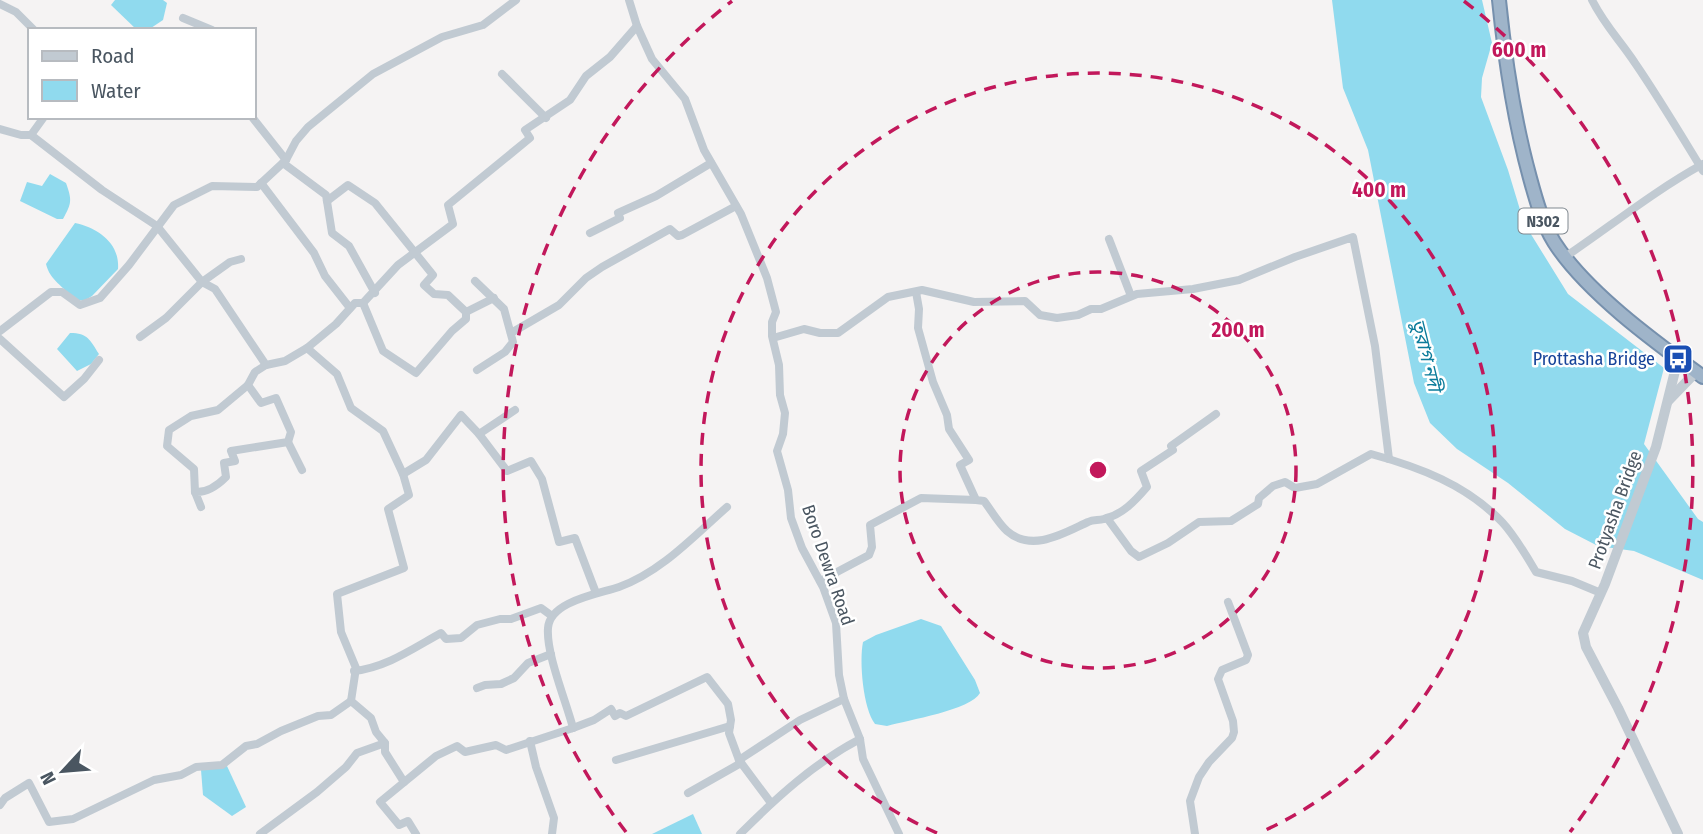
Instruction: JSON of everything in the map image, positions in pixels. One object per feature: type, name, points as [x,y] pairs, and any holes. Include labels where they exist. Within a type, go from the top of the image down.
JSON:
[{"type":"highway","name":"N302","points":[[1499,0],[1505,60],[1523,154],[1544,223],[1565,257],[1615,307],[1699,375]]},
{"type":"street","points":[[0,331],[51,292],[62,292],[79,305],[100,298],[129,265],[174,205],[212,186],[257,187],[284,162],[308,127],[373,74],[443,37],[483,25],[516,0]]},
{"type":"street","name":"Boro Dewra Road","points":[[629,0],[652,59],[685,99],[711,163],[736,206],[754,245],[773,296],[776,312],[772,323],[773,338],[785,413],[783,434],[777,451],[788,490],[791,518],[836,623],[839,675],[844,699],[860,739],[863,759],[899,834]]},
{"type":"street","points":[[1565,257],[1662,187],[1702,167],[1636,64],[1606,27],[1592,0]]},
{"type":"street","points":[[0,4],[16,12],[32,28]]},
{"type":"street","points":[[183,18],[207,28]]},
{"type":"street","points":[[201,507],[195,492],[194,469],[167,446],[169,430],[191,416],[218,410],[248,385],[255,372],[266,365],[285,361],[307,348],[336,324],[355,303],[363,303],[375,293],[398,265],[453,224],[448,205],[530,138],[526,130],[570,100],[586,76],[611,57],[637,26]]},
{"type":"street","points":[[502,74],[546,118]]},
{"type":"street","points":[[31,135],[43,119]]},
{"type":"street","points":[[254,119],[284,162],[327,195],[332,233],[349,246],[375,293]]},
{"type":"street","points":[[0,129],[31,135],[102,190],[156,226],[202,282],[215,289],[266,365]]},
{"type":"street","points":[[590,233],[620,218],[618,213],[656,196],[711,163]]},
{"type":"street","points":[[261,183],[314,253],[325,276],[350,308]]},
{"type":"street","points":[[327,201],[348,185],[375,203],[433,275],[424,285],[434,294],[448,295],[466,312],[466,319],[452,331],[416,373],[383,351],[363,303]]},
{"type":"street","points":[[511,333],[559,305],[586,278],[639,244],[670,229],[678,236],[682,235],[736,206]]},
{"type":"street","points":[[773,338],[804,329],[820,333],[838,332],[888,297],[922,290],[974,302],[1024,300],[1040,315],[1057,318],[1101,309],[1130,296],[1193,289],[1239,280],[1353,237],[1375,346],[1389,459]]},
{"type":"street","points":[[1109,239],[1130,296]]},
{"type":"street","points":[[140,337],[166,318],[202,282],[230,262],[241,259]]},
{"type":"street","points":[[475,281],[504,309],[512,346],[477,370]]},
{"type":"street","points":[[916,292],[918,328],[933,382],[947,415],[949,429],[969,460],[960,465],[976,500]]},
{"type":"street","points":[[466,312],[494,298]]},
{"type":"street","points":[[0,339],[64,397],[84,379],[99,360]]},
{"type":"street","points":[[0,805],[5,798],[29,783],[49,822],[73,819],[154,780],[181,775],[196,767],[222,765],[246,746],[257,744],[318,716],[331,715],[351,701],[356,668],[341,632],[337,594],[404,568],[388,509],[409,495],[403,474],[383,431],[351,408],[337,374],[307,348]]},
{"type":"street","name":"Protyasha Bridge","points":[[1678,359],[1656,447],[1603,589],[1583,634],[1584,641],[1678,834]]},
{"type":"street","points":[[1667,401],[1699,375]]},
{"type":"street","points":[[248,385],[261,402],[276,397],[291,432],[288,442],[302,470]]},
{"type":"street","points":[[479,434],[516,410]]},
{"type":"street","points":[[820,581],[869,555],[872,547],[870,525],[921,498],[984,501],[1008,532],[1026,540],[1040,541],[1056,537],[1092,519],[1107,518],[1124,510],[1147,487],[1141,471],[1173,450],[1171,446],[1216,414]]},
{"type":"street","points":[[403,474],[426,460],[461,415],[508,471],[531,461],[542,479],[559,542],[575,538],[596,593]]},
{"type":"street","points":[[195,492],[202,493],[218,485],[226,477],[224,463],[235,461],[231,451],[288,442]]},
{"type":"street","points":[[1107,518],[1131,551],[1139,557],[1168,543],[1199,522],[1231,521],[1239,518],[1258,504],[1259,498],[1276,485],[1285,482],[1295,488],[1302,488],[1317,484],[1371,454],[1409,464],[1456,485],[1501,521],[1536,572],[1603,589]]},
{"type":"street","points":[[573,728],[551,654],[548,628],[552,616],[581,597],[620,587],[657,568],[727,507]]},
{"type":"street","points":[[1195,834],[1190,800],[1199,777],[1232,738],[1234,732],[1233,721],[1218,680],[1222,670],[1246,660],[1248,655],[1228,602]]},
{"type":"street","points":[[354,671],[370,669],[397,658],[440,633],[446,639],[461,638],[477,625],[511,619],[541,608],[552,616]]},
{"type":"street","points":[[477,688],[502,684],[514,678],[528,663],[551,654]]},
{"type":"street","points":[[416,834],[408,821],[399,825],[380,802],[436,756],[457,746],[465,752],[496,745],[506,750],[594,720],[611,709],[615,716],[620,713],[626,716],[707,677],[728,704],[729,733],[740,762],[771,803]]},
{"type":"street","points":[[688,793],[740,762],[800,720],[844,699]]},
{"type":"street","points":[[351,701],[371,718],[384,743],[385,752],[404,782]]},
{"type":"street","points":[[616,760],[730,726]]},
{"type":"street","points":[[740,834],[771,803],[832,753],[860,739]]},
{"type":"street","points":[[530,741],[554,818],[552,834]]},
{"type":"street","points":[[260,834],[336,776],[356,753],[384,743]]},
{"type":"water","points":[[115,0],[163,0],[167,3],[163,20],[151,28],[135,28],[111,5]]},
{"type":"water","name":"তুরাগ নদী","points":[[1332,0],[1482,0],[1492,43],[1482,78],[1481,97],[1524,223],[1568,294],[1664,368],[1644,444],[1698,519],[1703,522],[1703,580],[1634,551],[1598,546],[1565,529],[1508,483],[1457,449],[1430,423],[1414,383],[1368,150],[1343,88]]},
{"type":"water","points":[[50,174],[66,183],[68,189],[70,201],[63,219],[57,219],[20,201],[27,182],[42,186]]},
{"type":"water","points":[[75,223],[106,238],[118,260],[118,269],[84,301],[73,299],[54,279],[46,264]]},
{"type":"water","points":[[70,333],[85,336],[99,354],[91,364],[77,371],[57,349]]},
{"type":"water","points":[[921,619],[941,626],[975,680],[980,693],[965,704],[938,714],[887,726],[875,724],[868,708],[863,684],[863,642]]},
{"type":"water","points":[[227,766],[246,807],[232,816],[203,795],[201,770]]},
{"type":"water","points":[[693,814],[702,834],[652,834]]},
{"type":"place","name":"Prottasha Bridge","points":[[1678,359]]}]
